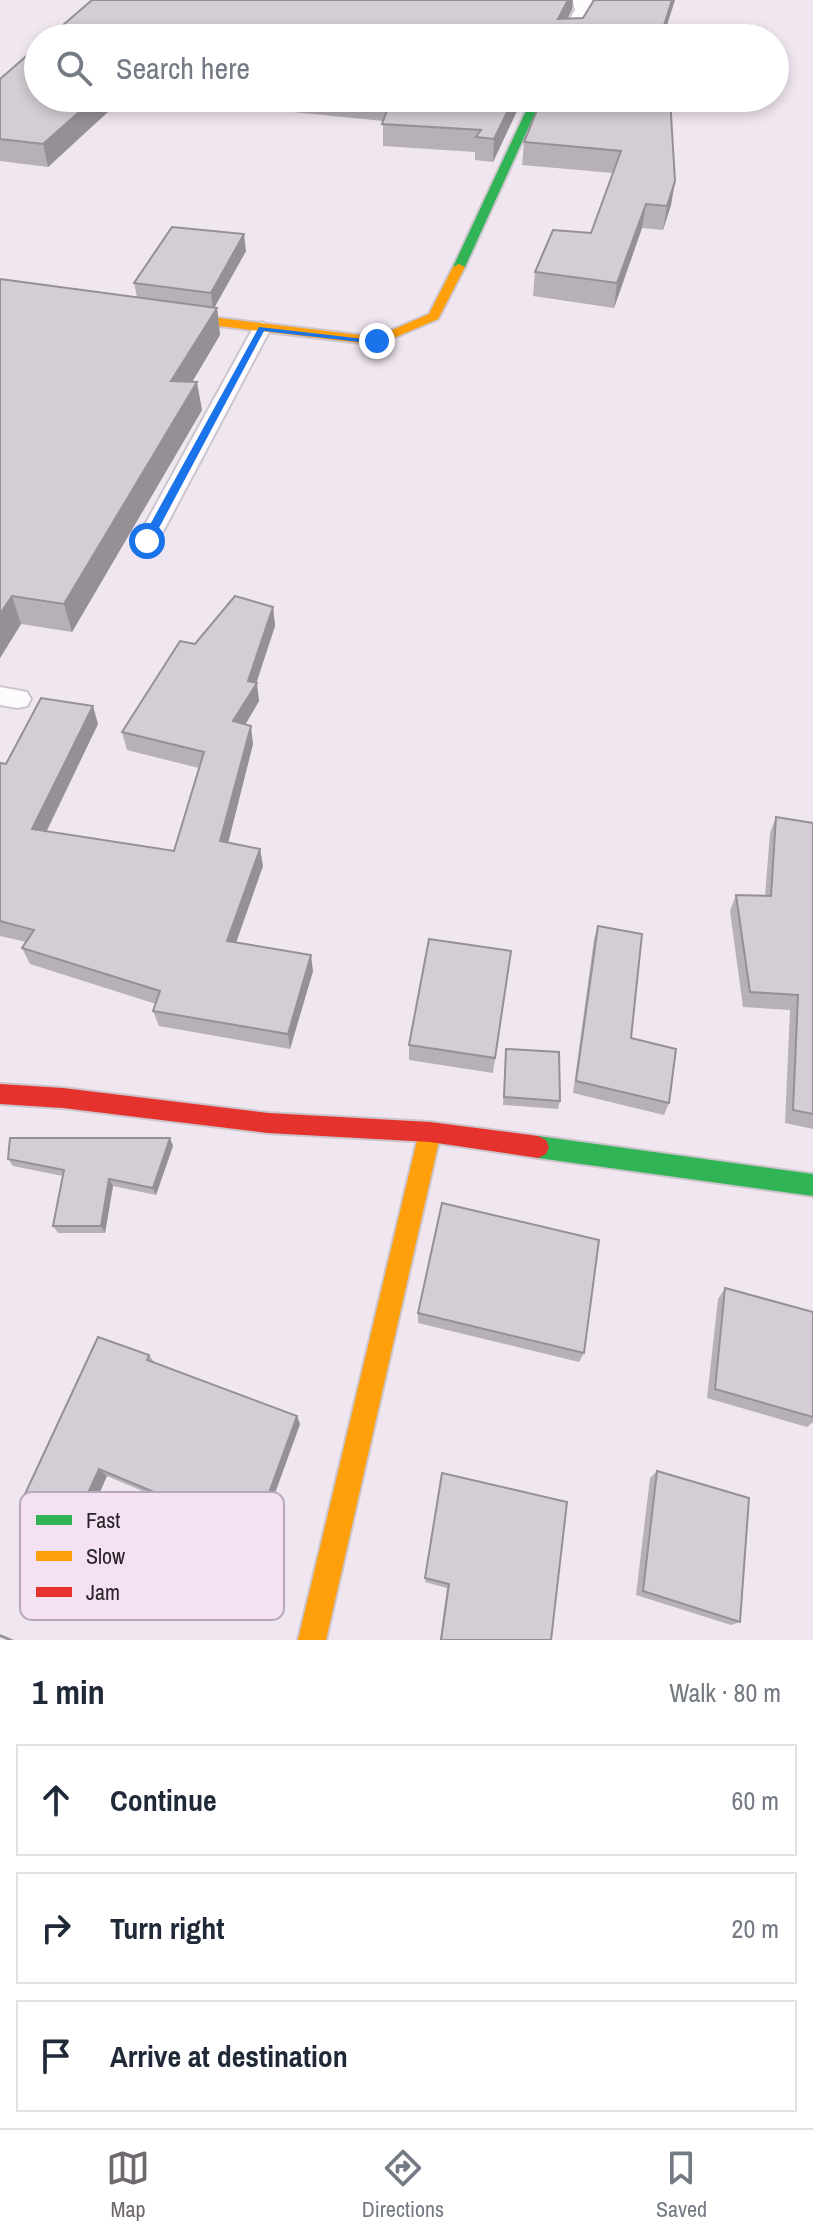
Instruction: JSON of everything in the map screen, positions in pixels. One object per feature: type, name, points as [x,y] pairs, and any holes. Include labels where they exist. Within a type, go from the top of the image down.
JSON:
[{"type":"street","points":[[576,24],[585,10],[582,0]]},
{"type":"street","points":[[138,313],[377,341],[401,333],[434,316],[479,227],[531,112]]},
{"type":"street","points":[[0,1094],[63,1098],[268,1123],[430,1132],[813,1185]]},
{"type":"street","points":[[312,1640],[430,1132]]},
{"type":"lane","points":[[147,541],[262,328]]},
{"type":"building","points":[[92,0],[568,0],[558,19],[583,18],[594,0],[672,0],[664,24],[64,24]]},
{"type":"building","points":[[24,58],[24,112],[79,112],[43,144],[0,139],[0,79]]},
{"type":"building","points":[[386,112],[507,112],[494,139],[476,137],[481,130],[382,124]]},
{"type":"building","points":[[536,112],[671,112],[675,181],[667,206],[646,204],[617,283],[535,272],[553,230],[591,233],[621,151],[524,142]]},
{"type":"building","points":[[172,227],[244,234],[211,293],[134,283]]},
{"type":"building","points":[[0,279],[217,308],[171,381],[197,382],[64,604],[12,596],[0,614]]},
{"type":"building","points":[[235,596],[273,607],[248,681],[257,683],[233,721],[251,726],[220,841],[260,849],[227,941],[311,955],[288,1034],[153,1011],[160,991],[22,948],[34,930],[0,921],[0,763],[6,764],[41,698],[93,706],[32,829],[174,851],[204,752],[122,732],[180,641],[195,644]]},
{"type":"building","points":[[776,817],[813,823],[813,1114],[793,1110],[798,995],[750,992],[736,895],[771,896]]},
{"type":"building","points":[[598,926],[642,934],[631,1038],[676,1049],[669,1103],[576,1081]]},
{"type":"building","points":[[429,939],[511,951],[495,1058],[409,1045]]},
{"type":"building","points":[[506,1049],[559,1052],[560,1101],[504,1097]]},
{"type":"building","points":[[10,1138],[170,1138],[153,1188],[109,1179],[101,1226],[53,1226],[64,1170],[8,1159]]},
{"type":"building","points":[[442,1203],[599,1240],[584,1353],[418,1313]]},
{"type":"building","points":[[725,1288],[813,1312],[813,1417],[715,1389]]},
{"type":"building","points":[[98,1337],[149,1355],[147,1360],[297,1416],[269,1492],[154,1492],[99,1469],[88,1492],[26,1492]]},
{"type":"building","points":[[657,1471],[749,1498],[740,1622],[643,1591]]},
{"type":"building","points":[[442,1473],[567,1502],[551,1640],[441,1640],[449,1584],[425,1578]]},
{"type":"traffic: fast","points":[[459,267],[531,112]]},
{"type":"traffic: fast","points":[[538,1147],[813,1185]]},
{"type":"traffic: slow","points":[[161,315],[377,341],[434,316],[459,267]]},
{"type":"traffic: slow","points":[[312,1640],[430,1132]]},
{"type":"traffic: jam","points":[[0,1094],[63,1098],[268,1123],[430,1132],[538,1147]]},
{"type":"route","points":[[147,541],[262,328],[377,341]]}]
